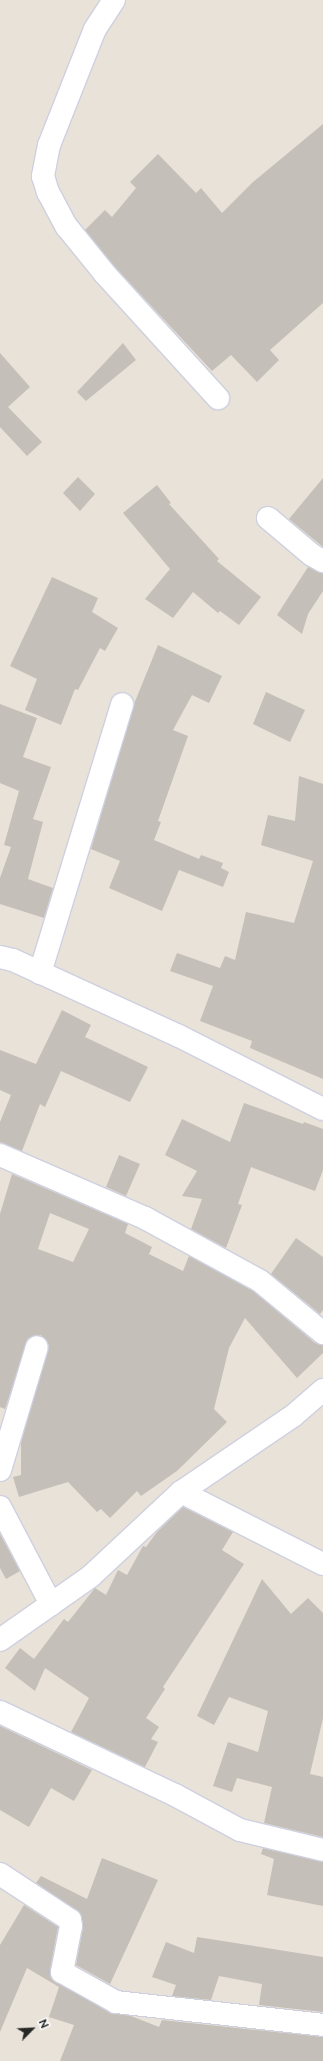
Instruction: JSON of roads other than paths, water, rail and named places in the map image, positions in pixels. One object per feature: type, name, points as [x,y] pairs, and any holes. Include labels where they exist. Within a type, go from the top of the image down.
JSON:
[{"type":"street","points":[[114,0],[95,28],[49,145],[43,176],[48,192],[67,227],[105,274],[218,398]]},
{"type":"street","points":[[268,518],[312,555],[323,561]]},
{"type":"street","points":[[40,973],[122,704]]},
{"type":"street","points":[[0,957],[40,973],[179,1036],[323,1109]]},
{"type":"street","points":[[2,1161],[145,1218],[260,1281],[323,1333]]},
{"type":"street","points":[[0,1470],[37,1347]]},
{"type":"street","points":[[0,1640],[91,1576],[181,1492],[292,1416],[323,1390]]},
{"type":"street","points":[[181,1492],[323,1564]]},
{"type":"street","points":[[0,1507],[51,1604]]},
{"type":"street","points":[[0,1712],[175,1795],[240,1830],[323,1850]]},
{"type":"street","points":[[0,1874],[70,1920],[71,1926],[62,1972],[116,2002],[323,2025]]}]
